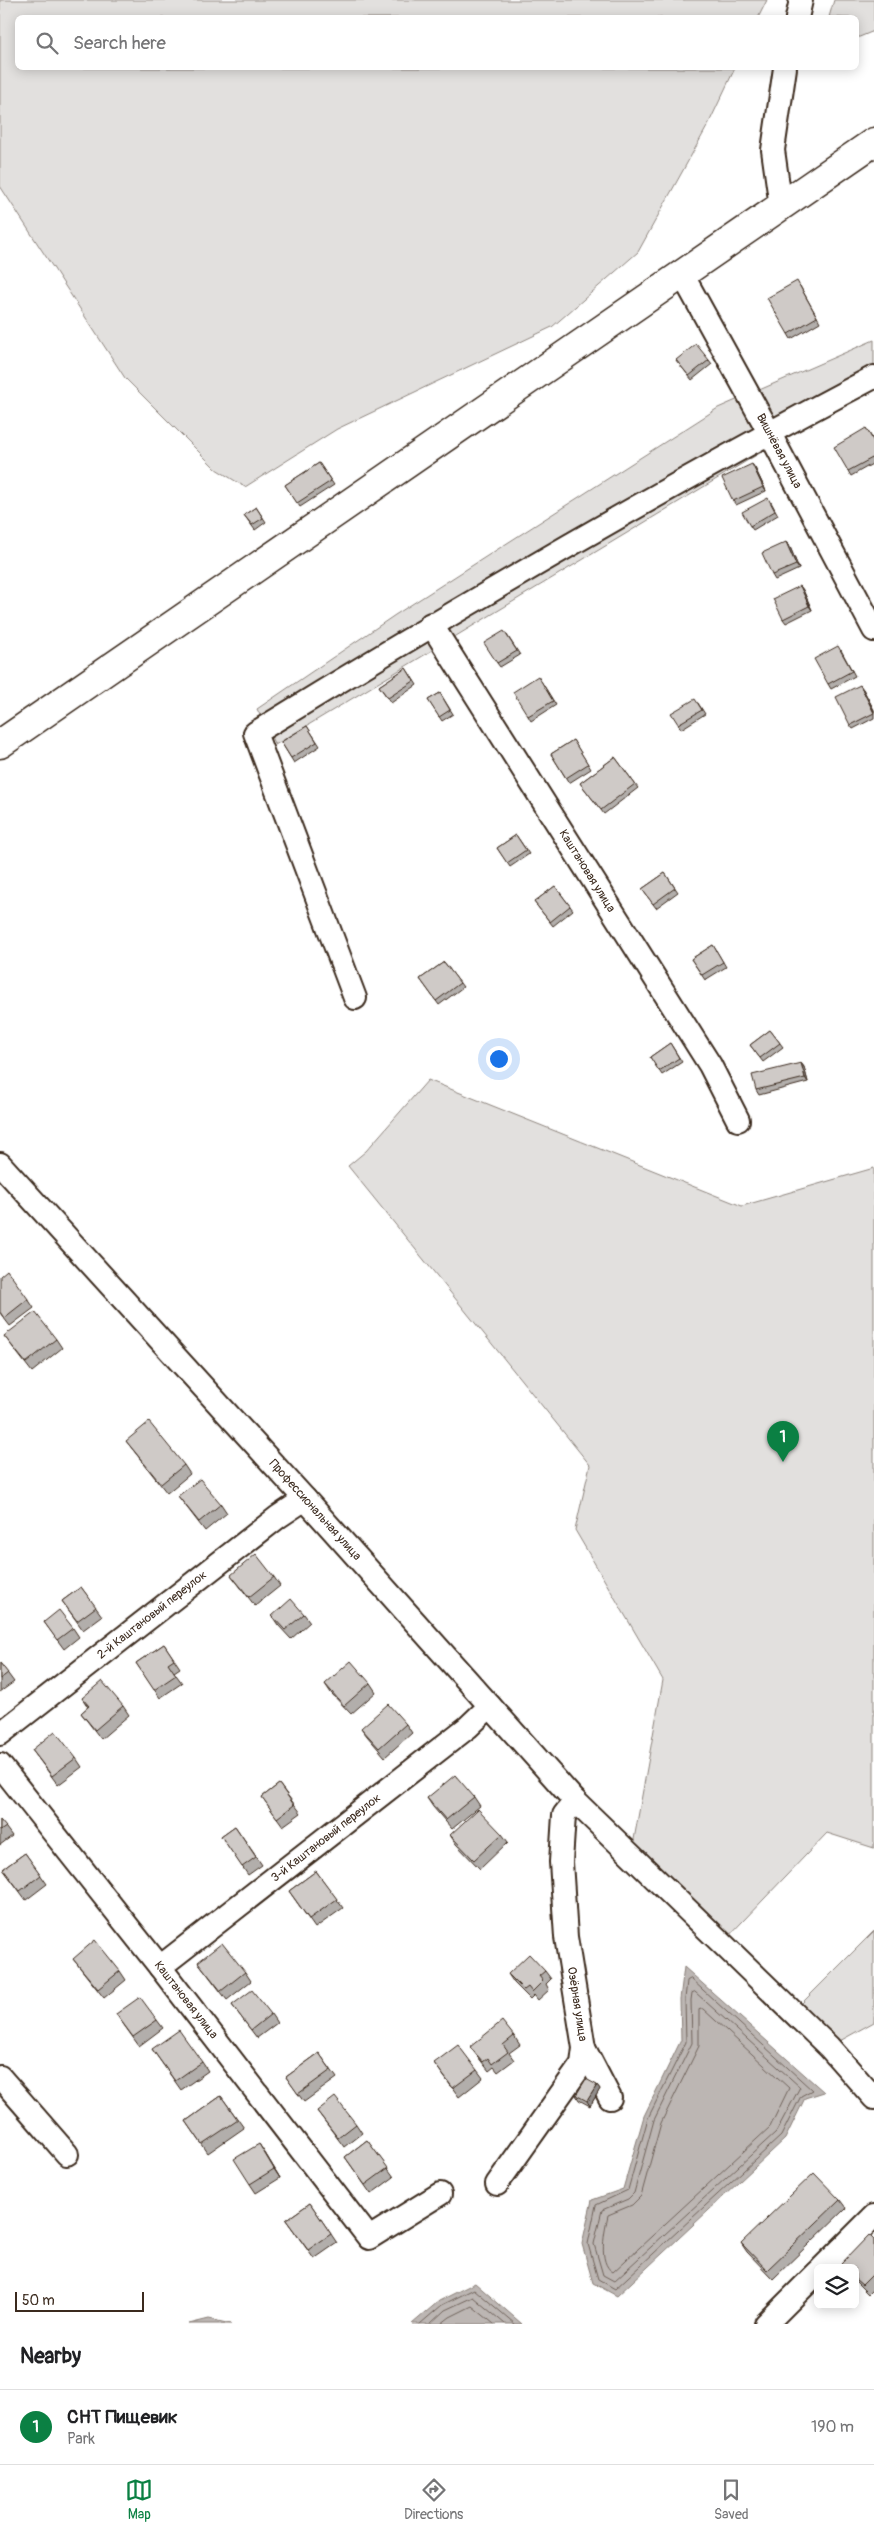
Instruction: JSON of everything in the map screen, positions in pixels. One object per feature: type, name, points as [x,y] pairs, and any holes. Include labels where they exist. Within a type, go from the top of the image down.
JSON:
[{"type":"main road","points":[[0,744],[874,142]]},
{"type":"street","points":[[798,15],[801,0]]},
{"type":"street","points":[[782,207],[773,150],[785,70]]},
{"type":"street","name":"Вишнёвая улица","points":[[682,274],[769,432],[874,630]]},
{"type":"street","points":[[355,998],[255,733],[431,624],[769,432],[874,377]]},
{"type":"street","name":"Каштановая улица","points":[[431,624],[710,1065],[738,1120]]},
{"type":"street","name":"Профессиональная улица","points":[[0,1164],[305,1499],[575,1801],[830,2047],[874,2098]]},
{"type":"street","name":"2-й Каштановый переулок","points":[[0,1734],[278,1517],[305,1499]]},
{"type":"street","name":"3-й Каштановый переулок","points":[[160,1967],[468,1727],[490,1706]]},
{"type":"street","name":"Каштановая улица","points":[[0,1765],[160,1967],[368,2238],[440,2194]]},
{"type":"street","name":"Озёрная улица","points":[[497,2184],[582,2064],[584,2048],[566,1937],[561,1862],[564,1815],[575,1801]]},
{"type":"street","points":[[584,2048],[610,2098]]},
{"type":"street","points":[[0,2077],[67,2154]]},
{"type":"street","points":[[826,2264],[874,2216]]},
{"type":"street","points":[[766,2324],[814,2276]]},
{"type":"shaded area","points":[[0,0],[767,0],[760,15],[15,15],[15,70],[734,70],[708,125],[638,252],[552,327],[337,429],[245,487],[216,469],[125,378],[0,186]]},
{"type":"shaded area","points":[[834,0],[874,0],[874,31],[859,37],[859,15],[830,15]]},
{"type":"shaded area","points":[[874,340],[874,390],[808,424],[275,745],[257,709],[395,615],[718,408]]},
{"type":"shaded area","points":[[428,1080],[742,1206],[874,1168],[874,1848],[827,1833],[722,1943],[631,1856],[663,1680],[575,1530],[590,1465],[348,1166],[366,1151]]},
{"type":"shaded area","points":[[874,1931],[874,2022],[829,2047],[793,2012]]},
{"type":"water","points":[[684,1967],[824,2092],[805,2098],[785,2139],[617,2296],[593,2283],[582,2244],[592,2200],[623,2189],[644,2116],[681,2040],[680,1999]]},
{"type":"water","points":[[475,2283],[522,2324],[412,2324],[439,2301]]},
{"type":"water","points":[[209,2319],[231,2324],[189,2324]]},
{"type":"building","points":[[797,281],[817,317],[788,334],[767,298]]},
{"type":"building","points":[[696,344],[709,360],[689,376],[676,360]]},
{"type":"building","points":[[866,428],[874,442],[874,457],[848,471],[834,447]]},
{"type":"building","points":[[319,463],[331,481],[297,503],[285,485]]},
{"type":"building","points":[[752,464],[763,487],[733,501],[722,478]]},
{"type":"building","points":[[768,498],[775,511],[750,526],[742,512]]},
{"type":"building","points":[[256,507],[263,518],[252,525],[244,515]]},
{"type":"building","points":[[786,542],[796,565],[772,575],[762,553]]},
{"type":"building","points":[[800,586],[809,606],[783,619],[773,599]]},
{"type":"building","points":[[504,631],[517,651],[497,663],[484,643]]},
{"type":"building","points":[[838,646],[852,671],[828,684],[814,659]]},
{"type":"building","points":[[406,668],[414,681],[388,698],[379,686]]},
{"type":"building","points":[[538,676],[553,701],[528,716],[513,692]]},
{"type":"building","points":[[860,685],[874,713],[850,725],[836,697]]},
{"type":"building","points":[[440,693],[450,710],[439,717],[428,700]]},
{"type":"building","points":[[695,699],[702,710],[678,724],[671,713]]},
{"type":"building","points":[[307,726],[317,742],[291,758],[281,742]]},
{"type":"building","points":[[573,740],[588,764],[566,778],[551,754]]},
{"type":"building","points":[[615,757],[635,784],[601,810],[580,783]]},
{"type":"building","points":[[516,835],[526,850],[507,863],[497,848]]},
{"type":"building","points":[[665,873],[675,888],[653,904],[642,889]]},
{"type":"building","points":[[555,886],[570,906],[550,922],[534,902]]},
{"type":"building","points":[[713,945],[723,962],[702,975],[691,959]]},
{"type":"building","points":[[444,962],[460,983],[436,1001],[420,979]]},
{"type":"building","points":[[770,1030],[780,1043],[760,1058],[750,1045]]},
{"type":"building","points":[[670,1043],[679,1058],[659,1071],[650,1057]]},
{"type":"building","points":[[801,1063],[805,1078],[756,1090],[752,1075]]},
{"type":"building","points":[[7,1270],[28,1299],[4,1318],[0,1312],[0,1276]]},
{"type":"building","points":[[35,1312],[56,1339],[26,1363],[4,1336]]},
{"type":"building","points":[[149,1422],[184,1465],[161,1484],[126,1441]]},
{"type":"building","points":[[200,1479],[221,1504],[199,1522],[178,1496]]},
{"type":"building","points":[[256,1554],[274,1577],[249,1597],[231,1575]]},
{"type":"building","points":[[81,1587],[96,1607],[77,1621],[62,1601]]},
{"type":"building","points":[[291,1599],[304,1614],[285,1630],[272,1616]]},
{"type":"building","points":[[59,1610],[73,1628],[57,1640],[44,1622]]},
{"type":"building","points":[[164,1644],[174,1659],[168,1663],[176,1675],[154,1690],[136,1663]]},
{"type":"building","points":[[351,1661],[370,1683],[344,1706],[325,1684]]},
{"type":"building","points":[[0,1663],[8,1673],[0,1679]]},
{"type":"building","points":[[102,1681],[123,1706],[95,1730],[81,1713],[89,1706],[82,1698]]},
{"type":"building","points":[[388,1704],[406,1724],[379,1748],[361,1728]]},
{"type":"building","points":[[55,1731],[76,1758],[52,1776],[32,1750]]},
{"type":"building","points":[[455,1775],[474,1797],[446,1820],[427,1798]]},
{"type":"building","points":[[279,1784],[294,1805],[277,1818],[262,1797]]},
{"type":"building","points":[[478,1809],[502,1834],[474,1860],[450,1835]]},
{"type":"building","points":[[0,1820],[6,1827],[0,1831]]},
{"type":"building","points":[[235,1826],[256,1857],[242,1867],[221,1836]]},
{"type":"building","points":[[25,1853],[41,1875],[20,1891],[3,1869]]},
{"type":"building","points":[[316,1871],[337,1899],[309,1919],[289,1891]]},
{"type":"building","points":[[95,1940],[120,1971],[98,1989],[73,1959]]},
{"type":"building","points":[[222,1943],[245,1972],[221,1991],[198,1962]]},
{"type":"building","points":[[529,1954],[545,1971],[539,1976],[543,1981],[532,1992],[528,1987],[524,1990],[508,1974]]},
{"type":"building","points":[[252,1990],[271,2014],[251,2030],[232,2005]]},
{"type":"building","points":[[140,1997],[157,2020],[133,2037],[116,2014]]},
{"type":"building","points":[[502,2021],[514,2036],[503,2045],[508,2052],[492,2064],[488,2058],[483,2062],[470,2047]]},
{"type":"building","points":[[179,2030],[202,2062],[175,2081],[152,2049]]},
{"type":"building","points":[[458,2045],[477,2070],[453,2088],[434,2063]]},
{"type":"building","points":[[319,2053],[331,2070],[298,2094],[286,2077]]},
{"type":"building","points":[[586,2079],[597,2085],[587,2101],[576,2095]]},
{"type":"building","points":[[221,2096],[238,2120],[202,2144],[186,2121]]},
{"type":"building","points":[[335,2097],[356,2124],[338,2138],[317,2111]]},
{"type":"building","points":[[367,2140],[388,2168],[365,2185],[345,2157]]},
{"type":"building","points":[[259,2144],[274,2169],[250,2184],[234,2159]]},
{"type":"building","points":[[814,2173],[840,2200],[767,2270],[741,2243]]},
{"type":"building","points":[[310,2203],[331,2234],[308,2250],[286,2220]]},
{"type":"building","points":[[869,2235],[874,2240],[874,2273],[862,2285],[859,2282],[859,2264],[841,2264]]},
{"type":"place","name":"СНТ Пищевик","points":[[783,1462]]}]
